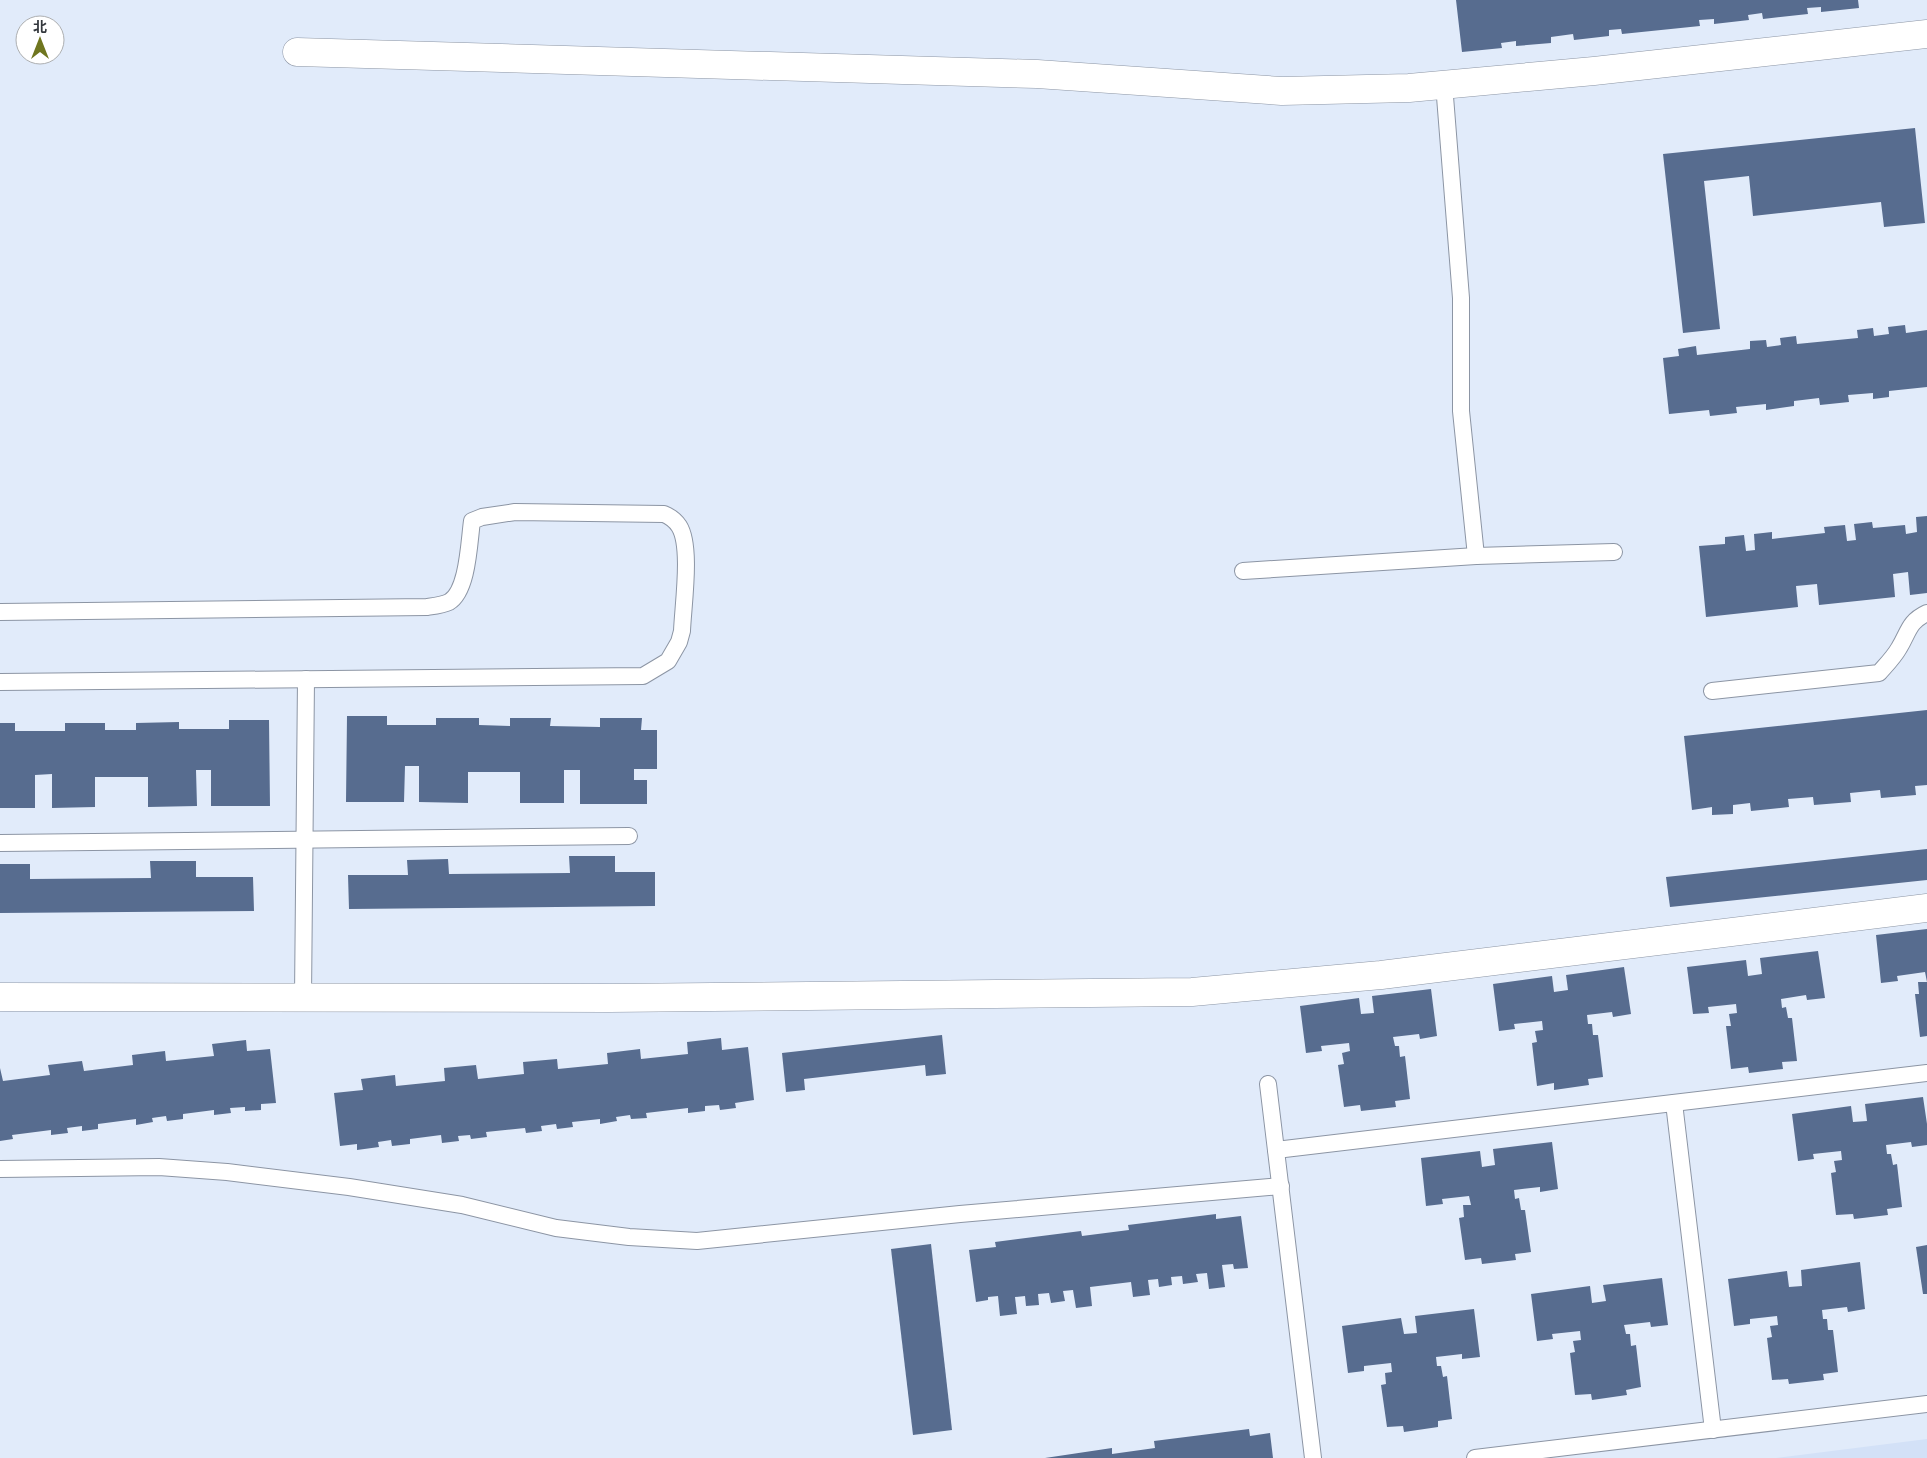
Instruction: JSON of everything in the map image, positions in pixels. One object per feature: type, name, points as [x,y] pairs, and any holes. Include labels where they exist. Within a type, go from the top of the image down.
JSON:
[{"type":"street","points":[[296,52],[1037,74],[1282,91],[1409,88],[1594,71],[1927,34]]},
{"type":"street","points":[[0,997],[609,998],[1192,992],[1381,975],[1927,908]]},
{"type":"lane","points":[[1444,84],[1461,298],[1461,411],[1476,556]]},
{"type":"lane","points":[[0,612],[427,608],[448,603],[457,596],[462,586],[472,521],[482,517],[515,512],[664,514],[674,519],[680,528],[686,549],[682,631],[679,642],[668,662],[643,676],[0,682]]},
{"type":"lane","points":[[1243,571],[1476,556],[1614,552]]},
{"type":"lane","points":[[1712,690],[1879,673],[1898,649],[1916,618],[1927,613]]},
{"type":"lane","points":[[303,997],[306,679]]},
{"type":"lane","points":[[0,843],[629,836]]},
{"type":"lane","points":[[1276,1150],[1927,1073]]},
{"type":"lane","points":[[1268,1084],[1313,1458]]},
{"type":"lane","points":[[1674,1103],[1713,1430]]},
{"type":"lane","points":[[0,1169],[159,1167],[227,1172],[349,1187],[452,1204],[556,1228],[629,1237],[697,1242],[960,1214],[1281,1186]]},
{"type":"lane","points":[[1475,1458],[1927,1404]]},
{"type":"shaded area","points":[[1927,1439],[1927,1458],[1776,1458]]},
{"type":"building","points":[[1456,0],[1858,0],[1859,8],[1821,12],[1821,7],[1807,8],[1808,14],[1763,19],[1762,13],[1748,15],[1749,20],[1714,24],[1714,19],[1699,20],[1700,26],[1622,34],[1621,29],[1609,30],[1609,36],[1574,40],[1573,34],[1551,37],[1551,43],[1516,46],[1516,41],[1501,43],[1502,48],[1462,52]]},
{"type":"building","points":[[1915,128],[1925,223],[1884,227],[1881,202],[1753,216],[1749,176],[1704,181],[1720,329],[1683,333],[1663,154]]},
{"type":"building","points":[[1905,325],[1906,333],[1927,330],[1927,387],[1889,391],[1889,397],[1873,399],[1873,393],[1848,395],[1849,402],[1820,405],[1819,398],[1794,401],[1794,406],[1766,410],[1766,404],[1736,407],[1737,413],[1710,416],[1709,410],[1669,414],[1663,358],[1679,356],[1678,349],[1696,346],[1697,355],[1750,349],[1750,341],[1766,340],[1767,347],[1781,345],[1780,338],[1796,336],[1797,344],[1858,338],[1857,330],[1873,328],[1874,336],[1889,334],[1888,327]]},
{"type":"building","points":[[1927,516],[1927,593],[1910,595],[1908,572],[1893,574],[1895,597],[1819,605],[1817,584],[1796,586],[1798,607],[1706,617],[1699,546],[1725,544],[1725,537],[1744,535],[1746,551],[1755,550],[1754,534],[1772,532],[1772,539],[1825,533],[1824,527],[1845,525],[1847,541],[1856,540],[1854,524],[1872,522],[1873,528],[1905,525],[1906,534],[1917,532],[1916,517]]},
{"type":"building","points":[[1927,710],[1927,785],[1915,786],[1916,795],[1881,798],[1880,790],[1850,793],[1851,802],[1814,805],[1813,797],[1788,799],[1789,807],[1751,811],[1750,803],[1733,805],[1733,814],[1712,815],[1712,807],[1692,810],[1684,736]]},
{"type":"building","points":[[347,716],[387,716],[387,725],[436,725],[436,718],[479,718],[479,725],[510,726],[510,718],[551,718],[550,726],[600,727],[600,718],[642,718],[641,730],[657,730],[657,769],[634,769],[634,780],[647,780],[647,804],[580,804],[580,770],[564,770],[564,803],[520,803],[520,772],[468,772],[468,803],[419,802],[419,766],[405,766],[404,802],[346,802]]},
{"type":"building","points":[[229,720],[269,720],[270,806],[211,806],[211,770],[196,770],[197,806],[148,807],[148,777],[95,777],[95,807],[52,808],[52,774],[35,775],[35,808],[0,808],[0,723],[15,723],[15,731],[65,731],[65,723],[105,723],[105,730],[136,730],[136,723],[179,722],[179,729],[229,729]]},
{"type":"building","points":[[1927,849],[1927,880],[1670,907],[1666,877]]},
{"type":"building","points":[[569,856],[615,856],[615,872],[655,872],[655,906],[349,909],[348,875],[408,875],[407,860],[448,859],[449,874],[570,873]]},
{"type":"building","points":[[150,861],[196,861],[196,877],[253,877],[254,911],[0,913],[0,864],[30,864],[30,879],[151,878]]},
{"type":"building","points":[[1927,929],[1927,982],[1925,972],[1897,976],[1898,981],[1881,983],[1876,935]]},
{"type":"building","points":[[1818,951],[1825,998],[1807,1000],[1806,995],[1781,999],[1782,1008],[1786,1007],[1788,1018],[1792,1018],[1797,1061],[1782,1062],[1783,1069],[1749,1073],[1748,1067],[1731,1069],[1726,1026],[1731,1026],[1729,1014],[1737,1013],[1736,1004],[1708,1007],[1709,1013],[1693,1014],[1687,967],[1746,960],[1748,976],[1762,974],[1760,958]]},
{"type":"building","points":[[1624,967],[1631,1014],[1613,1017],[1612,1012],[1587,1015],[1588,1024],[1592,1024],[1593,1035],[1598,1035],[1603,1077],[1588,1079],[1589,1085],[1554,1090],[1554,1083],[1537,1086],[1532,1043],[1537,1042],[1535,1031],[1543,1030],[1542,1021],[1514,1024],[1515,1029],[1499,1031],[1493,984],[1552,976],[1554,992],[1568,990],[1566,975]]},
{"type":"building","points":[[1918,982],[1927,982],[1927,1036],[1920,1037],[1915,994],[1919,994]]},
{"type":"building","points":[[1431,989],[1437,1036],[1420,1039],[1419,1034],[1393,1037],[1395,1046],[1399,1046],[1400,1057],[1405,1056],[1410,1099],[1395,1101],[1396,1107],[1361,1111],[1360,1105],[1344,1107],[1338,1065],[1344,1064],[1342,1053],[1350,1051],[1349,1043],[1321,1046],[1322,1051],[1306,1053],[1300,1006],[1359,998],[1361,1014],[1374,1013],[1372,996]]},
{"type":"building","points":[[942,1035],[946,1074],[926,1076],[925,1065],[804,1079],[805,1090],[786,1092],[782,1053]]},
{"type":"building","points":[[721,1038],[722,1050],[748,1047],[754,1100],[735,1103],[736,1108],[720,1110],[719,1105],[705,1106],[705,1111],[688,1113],[688,1108],[646,1113],[647,1118],[631,1119],[630,1115],[616,1117],[617,1121],[600,1124],[600,1119],[572,1122],[573,1127],[557,1129],[556,1124],[541,1126],[542,1131],[526,1133],[525,1128],[486,1132],[487,1137],[471,1139],[470,1135],[458,1136],[459,1141],[442,1143],[441,1135],[410,1139],[410,1144],[392,1146],[391,1140],[378,1142],[379,1147],[357,1150],[357,1144],[340,1146],[334,1093],[363,1090],[361,1079],[395,1075],[396,1086],[445,1081],[444,1068],[476,1065],[478,1079],[524,1074],[523,1062],[557,1059],[558,1069],[608,1064],[607,1053],[640,1049],[641,1059],[688,1054],[687,1042]]},
{"type":"building","points":[[246,1040],[247,1051],[270,1049],[276,1103],[261,1104],[261,1110],[245,1111],[245,1107],[230,1108],[231,1113],[214,1115],[214,1110],[183,1114],[183,1119],[167,1121],[166,1116],[152,1118],[153,1122],[136,1125],[136,1119],[98,1124],[98,1129],[82,1131],[82,1126],[67,1128],[68,1133],[51,1135],[51,1130],[12,1135],[13,1139],[0,1141],[0,1068],[3,1081],[50,1075],[48,1065],[82,1061],[84,1071],[133,1065],[132,1055],[165,1051],[166,1061],[214,1056],[212,1044]]},
{"type":"building","points":[[1923,1097],[1927,1124],[1927,1145],[1912,1147],[1911,1142],[1886,1145],[1887,1154],[1891,1154],[1893,1165],[1897,1164],[1902,1207],[1887,1209],[1888,1215],[1854,1219],[1853,1214],[1836,1215],[1831,1173],[1836,1172],[1834,1161],[1842,1160],[1841,1151],[1813,1154],[1814,1159],[1798,1161],[1792,1114],[1851,1106],[1853,1122],[1867,1121],[1865,1104]]},
{"type":"building","points":[[1552,1142],[1558,1189],[1540,1192],[1540,1187],[1514,1190],[1515,1199],[1519,1198],[1521,1210],[1525,1210],[1531,1252],[1515,1254],[1516,1260],[1482,1264],[1481,1258],[1465,1260],[1459,1218],[1464,1217],[1463,1205],[1471,1205],[1469,1196],[1442,1199],[1443,1204],[1426,1206],[1421,1158],[1480,1151],[1482,1167],[1495,1165],[1493,1149]]},
{"type":"building","points":[[1216,1214],[1216,1219],[1241,1216],[1248,1268],[1234,1269],[1233,1264],[1222,1265],[1225,1287],[1209,1289],[1207,1273],[1196,1274],[1198,1282],[1183,1284],[1182,1276],[1171,1277],[1172,1285],[1159,1287],[1158,1279],[1148,1280],[1150,1295],[1133,1297],[1131,1282],[1090,1287],[1092,1306],[1076,1308],[1073,1290],[1063,1291],[1065,1301],[1051,1303],[1049,1293],[1038,1294],[1039,1305],[1026,1306],[1025,1296],[1015,1297],[1017,1314],[1000,1316],[998,1296],[988,1297],[988,1300],[976,1302],[969,1250],[996,1247],[995,1242],[1081,1231],[1082,1236],[1129,1230],[1128,1225]]},
{"type":"building","points":[[931,1244],[952,1430],[913,1435],[891,1249]]},
{"type":"building","points":[[1927,1245],[1927,1294],[1923,1294],[1916,1247]]},
{"type":"building","points":[[1860,1262],[1865,1309],[1848,1312],[1847,1307],[1822,1310],[1823,1319],[1827,1319],[1828,1330],[1833,1330],[1838,1372],[1823,1374],[1824,1380],[1789,1384],[1788,1379],[1772,1380],[1767,1338],[1772,1337],[1770,1326],[1778,1325],[1777,1316],[1750,1319],[1750,1324],[1734,1326],[1728,1279],[1787,1271],[1789,1287],[1802,1286],[1801,1270]]},
{"type":"building","points":[[1662,1278],[1668,1325],[1651,1327],[1650,1322],[1624,1325],[1626,1334],[1630,1334],[1631,1346],[1636,1345],[1641,1387],[1626,1390],[1627,1395],[1592,1400],[1591,1394],[1575,1395],[1570,1353],[1575,1352],[1573,1341],[1581,1340],[1580,1331],[1552,1334],[1553,1339],[1537,1341],[1531,1294],[1590,1286],[1592,1303],[1606,1301],[1603,1285]]},
{"type":"building","points":[[1474,1309],[1480,1357],[1462,1359],[1462,1354],[1436,1357],[1437,1366],[1441,1366],[1443,1377],[1447,1376],[1452,1419],[1438,1421],[1438,1427],[1404,1432],[1403,1426],[1387,1427],[1381,1385],[1386,1384],[1385,1373],[1392,1372],[1391,1363],[1364,1366],[1364,1371],[1348,1373],[1342,1326],[1401,1318],[1404,1334],[1417,1333],[1415,1316]]},
{"type":"building","points":[[1249,1429],[1250,1436],[1270,1433],[1273,1458],[1045,1458],[1112,1448],[1112,1454],[1155,1448],[1154,1441]]}]
